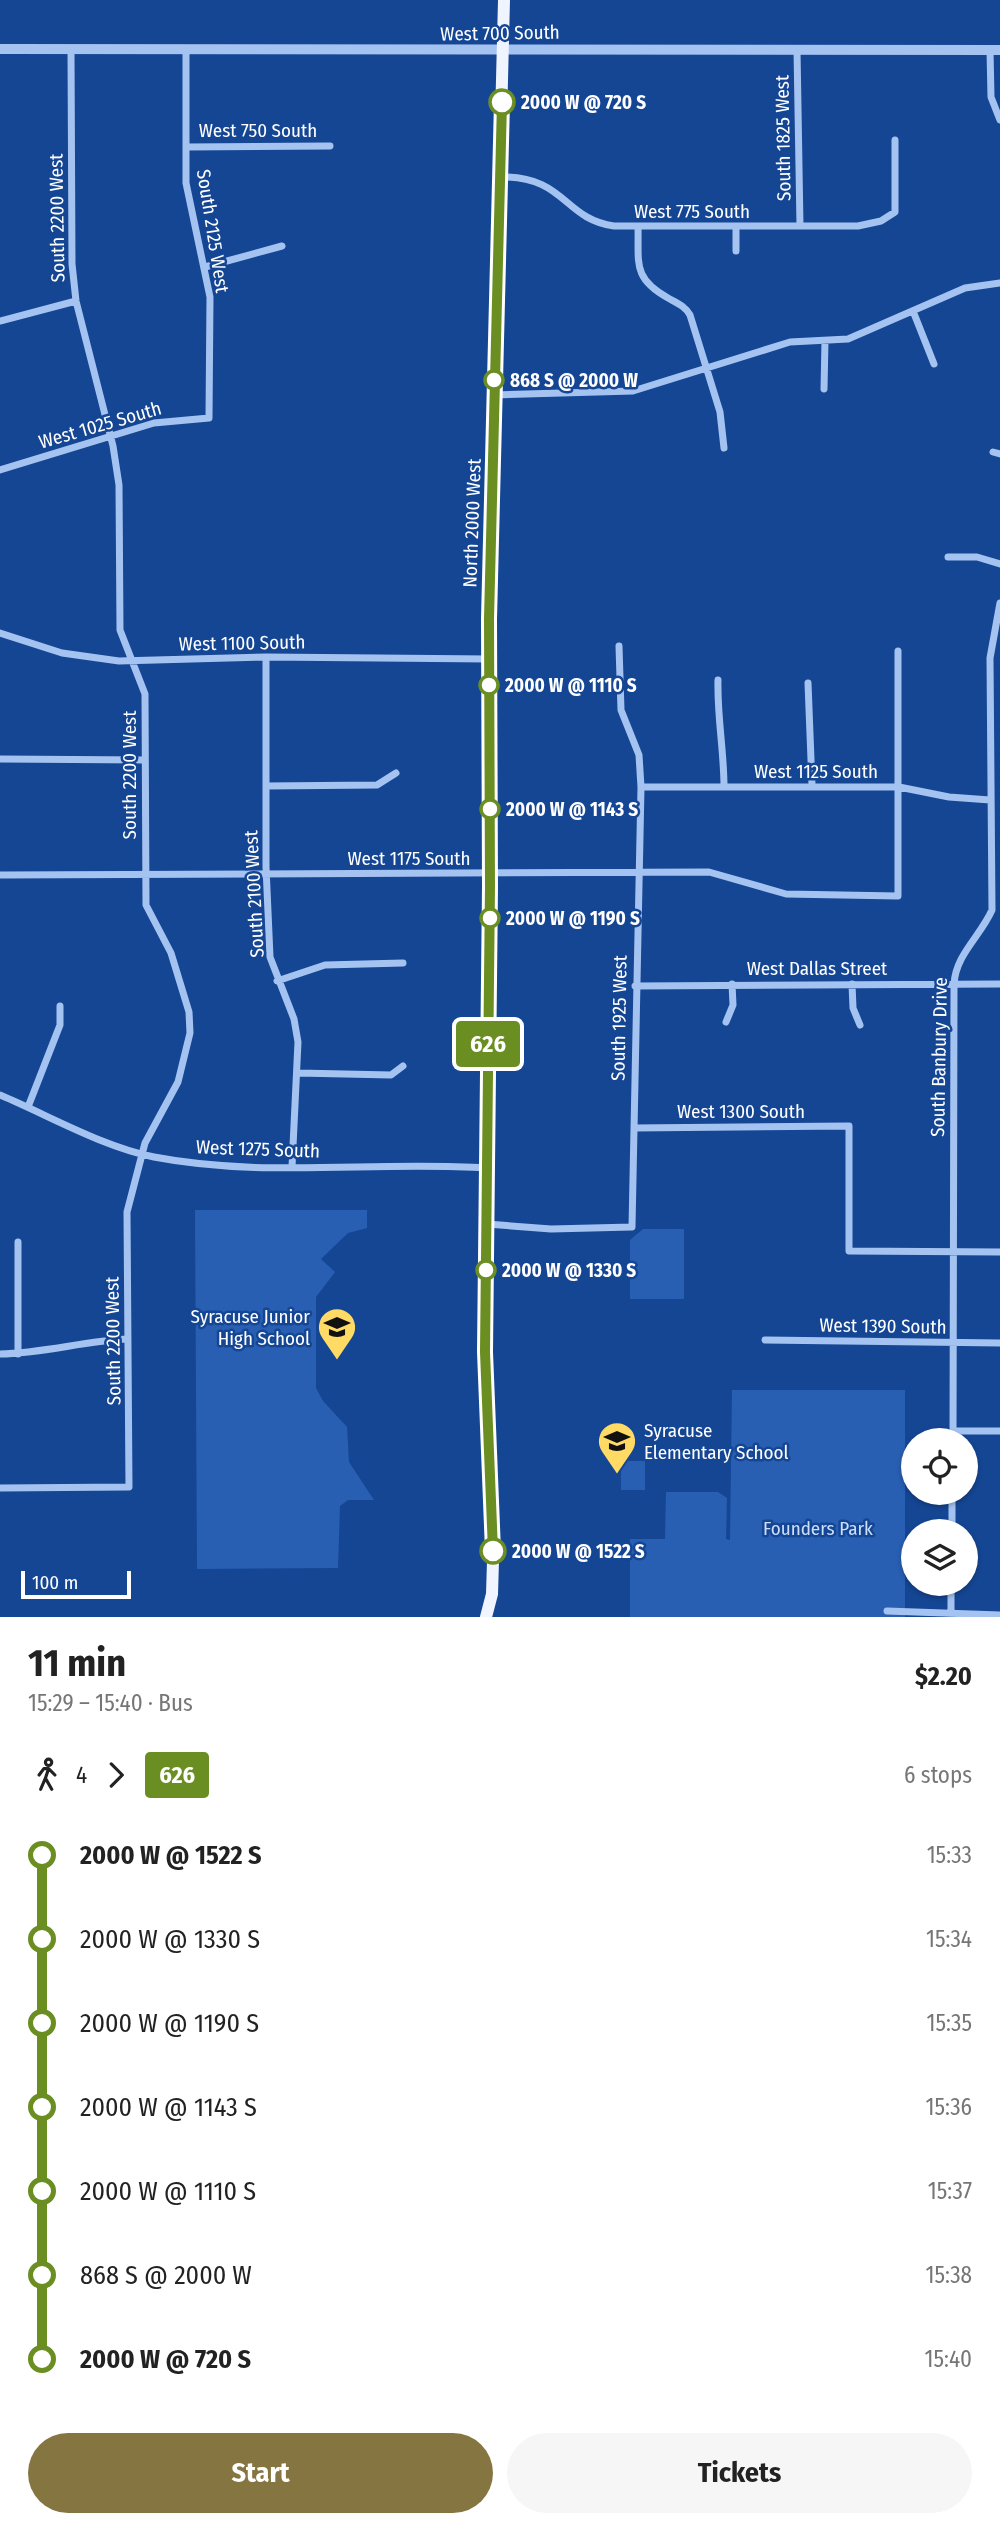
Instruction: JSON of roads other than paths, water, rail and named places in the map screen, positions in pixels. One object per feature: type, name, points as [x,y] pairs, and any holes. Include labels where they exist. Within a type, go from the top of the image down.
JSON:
[{"type":"main road","name":"North 2000 West","points":[[492,1594],[493,1508],[485,1352],[490,874],[489,659],[504,0]]},
{"type":"main road","points":[[486,1617],[492,1594]]},
{"type":"main road","points":[[492,1594],[497,1617]]},
{"type":"street","name":"West 700 South","points":[[0,49],[503,52],[995,50]]},
{"type":"street","name":"South 2200 West","points":[[0,1488],[130,1487],[127,1212],[141,1153],[150,1129],[178,1082],[191,1033],[185,993],[171,953],[146,905],[145,694],[120,630],[119,485],[110,435],[76,301],[72,264],[71,50]]},
{"type":"street","name":"South 2125 West","points":[[186,50],[186,147],[191,219],[205,267],[210,297],[209,418]]},
{"type":"street","name":"South 1825 West","points":[[797,50],[800,226]]},
{"type":"street","points":[[995,50],[991,97],[1000,120]]},
{"type":"street","name":"West 775 South","points":[[500,177],[520,177],[547,185],[583,215],[597,223],[638,226],[858,226],[881,220],[895,212],[895,140]]},
{"type":"street","name":"West 750 South","points":[[186,147],[330,146]]},
{"type":"street","points":[[638,226],[639,270],[643,281],[688,311],[720,412],[724,447]]},
{"type":"street","points":[[736,226],[736,251]]},
{"type":"street","points":[[205,267],[282,246]]},
{"type":"street","points":[[494,395],[616,394],[707,369],[790,342],[848,339],[965,288],[1000,283]]},
{"type":"street","points":[[0,321],[76,301]]},
{"type":"street","points":[[913,311],[934,364]]},
{"type":"street","points":[[824,389],[825,341]]},
{"type":"street","name":"West 1025 South","points":[[0,470],[154,423],[209,418]]},
{"type":"street","points":[[948,557],[977,557],[1000,564]]},
{"type":"street","name":"South Banbury Drive","points":[[953,1428],[954,985],[959,961],[986,923],[996,895],[990,800],[996,686],[990,658],[1000,603]]},
{"type":"street","name":"West 1100 South","points":[[0,632],[62,653],[131,661],[266,657],[489,659]]},
{"type":"street","name":"South 1925 West","points":[[487,1224],[551,1229],[632,1227],[641,787],[639,755],[621,710],[619,646]]},
{"type":"street","points":[[898,651],[899,787]]},
{"type":"street","name":"South 2100 West","points":[[266,657],[270,957],[277,981],[294,1019],[298,1073],[292,1167]]},
{"type":"street","points":[[718,680],[718,724],[724,756],[724,787]]},
{"type":"street","points":[[808,683],[813,785]]},
{"type":"street","points":[[0,759],[145,760]]},
{"type":"street","points":[[266,786],[377,785],[396,773]]},
{"type":"street","name":"West 1125 South","points":[[641,787],[899,787],[949,797],[990,800]]},
{"type":"street","name":"West 1175 South","points":[[0,875],[709,872],[786,894],[898,896],[899,787]]},
{"type":"street","points":[[277,981],[325,965],[402,963]]},
{"type":"street","points":[[726,1023],[733,1005],[732,984]]},
{"type":"street","points":[[852,984],[853,1008],[860,1025]]},
{"type":"street","name":"West Dallas Street","points":[[635,986],[1000,984]]},
{"type":"street","points":[[29,1107],[61,1025],[60,1006]]},
{"type":"street","points":[[298,1073],[391,1075],[403,1066]]},
{"type":"street","name":"West 1275 South","points":[[0,1095],[141,1153],[220,1167],[486,1168]]},
{"type":"street","name":"West 1300 South","points":[[634,1128],[849,1126],[849,1251],[953,1254]]},
{"type":"street","points":[[18,1242],[18,1354]]},
{"type":"street","points":[[953,1254],[1000,1252]]},
{"type":"street","points":[[0,1354],[43,1353],[89,1341],[128,1339]]},
{"type":"street","name":"West 1390 South","points":[[765,1340],[1000,1343]]},
{"type":"street","points":[[978,1431],[1000,1431]]},
{"type":"street","points":[[951,1596],[951,1616]]},
{"type":"street","points":[[887,1611],[951,1616],[1000,1615]]},
{"type":"place","name":"2000 W @ 720 S","points":[[502,102]]},
{"type":"place","name":"868 S @ 2000 W","points":[[494,380]]},
{"type":"place","name":"2000 W @ 1110 S","points":[[489,685]]},
{"type":"place","name":"2000 W @ 1143 S","points":[[490,809]]},
{"type":"place","name":"2000 W @ 1190 S","points":[[490,918]]},
{"type":"place","name":"2000 W @ 1330 S","points":[[486,1270]]},
{"type":"place","name":"Syracuse Junior High School","points":[[337,1361]]},
{"type":"place","name":"Syracuse Elementary School","points":[[617,1475]]},
{"type":"place","name":"2000 W @ 1522 S","points":[[493,1551]]},
{"type":"park label","name":"Founders Park","points":[[818,1528]]}]
